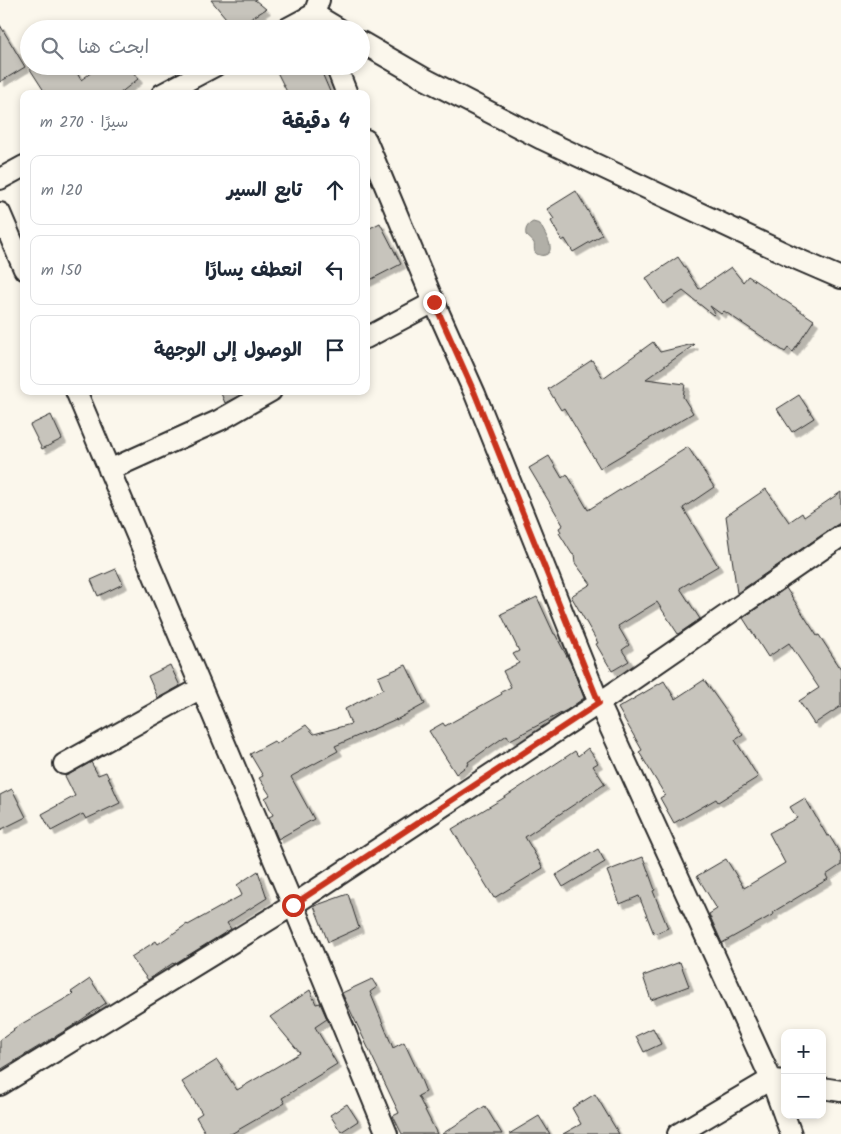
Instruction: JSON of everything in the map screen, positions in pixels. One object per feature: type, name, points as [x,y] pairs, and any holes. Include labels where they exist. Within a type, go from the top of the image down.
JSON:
[{"type":"street","points":[[301,20],[316,11],[328,20]]},
{"type":"street","points":[[370,47],[427,80],[542,139],[841,278]]},
{"type":"street","points":[[169,90],[197,75]]},
{"type":"street","points":[[340,75],[345,90]]},
{"type":"street","points":[[370,150],[475,394],[599,703],[778,1080],[791,1134]]},
{"type":"street","points":[[0,179],[20,168]]},
{"type":"street","points":[[0,213],[20,260]]},
{"type":"street","points":[[370,336],[434,302]]},
{"type":"street","points":[[78,395],[293,905],[387,1134]]},
{"type":"street","points":[[109,470],[220,420],[264,395]]},
{"type":"street","points":[[0,1085],[293,905],[599,703],[841,536]]},
{"type":"street","points":[[64,764],[201,688]]},
{"type":"street","points":[[678,1134],[778,1080]]},
{"type":"street","points":[[826,1089],[841,1091]]},
{"type":"shaded area","points":[[533,222],[540,224],[550,245],[549,253],[545,255],[536,253],[534,243],[526,235],[527,227]]},
{"type":"building","points":[[211,0],[255,0],[266,9],[249,20],[228,20]]},
{"type":"building","points":[[0,25],[20,59],[20,70],[0,82]]},
{"type":"building","points":[[34,75],[78,75],[81,80],[88,75],[135,75],[138,79],[124,90],[43,90]]},
{"type":"building","points":[[278,75],[323,75],[329,90],[286,90]]},
{"type":"building","points":[[576,191],[602,235],[573,252],[565,239],[562,241],[551,221],[554,219],[547,209]]},
{"type":"building","points":[[380,223],[401,264],[370,280],[370,228]]},
{"type":"building","points":[[678,257],[699,289],[731,267],[743,282],[748,276],[814,320],[793,352],[788,348],[785,352],[724,311],[721,314],[710,306],[715,313],[713,315],[683,291],[663,304],[646,278]]},
{"type":"building","points":[[653,342],[660,352],[694,345],[646,379],[685,384],[683,397],[693,413],[600,468],[564,408],[561,410],[548,389],[592,360],[603,378]]},
{"type":"building","points":[[222,395],[240,395],[225,403]]},
{"type":"building","points":[[799,395],[814,418],[792,432],[777,409]]},
{"type":"building","points":[[51,415],[62,439],[42,449],[30,425]]},
{"type":"building","points":[[688,447],[714,487],[683,508],[718,566],[680,588],[700,619],[678,634],[657,602],[618,626],[629,645],[622,650],[629,661],[612,671],[571,596],[591,584],[575,563],[574,555],[559,533],[561,532],[559,528],[563,525],[529,468],[549,456],[562,478],[567,474],[588,510]]},
{"type":"building","points":[[766,489],[789,522],[802,513],[804,517],[841,492],[841,522],[737,593],[726,516]]},
{"type":"building","points":[[116,569],[123,584],[98,596],[91,580]]},
{"type":"building","points":[[786,588],[841,669],[841,706],[814,724],[799,701],[819,688],[789,643],[768,657],[743,618]]},
{"type":"building","points":[[537,597],[554,634],[571,664],[584,698],[567,710],[510,740],[507,735],[468,762],[469,764],[456,774],[429,731],[443,723],[445,726],[511,687],[503,671],[519,663],[513,654],[519,651],[501,614]]},
{"type":"building","points":[[170,665],[180,686],[158,698],[148,676]]},
{"type":"building","points":[[406,665],[425,704],[396,720],[335,746],[338,751],[292,776],[314,819],[278,839],[269,817],[273,815],[265,798],[270,795],[259,778],[263,776],[250,754],[274,741],[276,744],[306,725],[314,734],[351,724],[345,709],[383,689],[378,677]]},
{"type":"building","points":[[704,680],[743,735],[735,740],[758,777],[718,802],[716,799],[674,823],[660,798],[665,795],[639,752],[642,750],[618,708],[664,681],[675,699]]},
{"type":"building","points":[[588,748],[598,763],[593,766],[605,784],[525,837],[543,868],[494,898],[452,829],[575,751],[578,756]]},
{"type":"building","points":[[91,762],[98,775],[106,772],[120,803],[86,819],[83,814],[51,831],[42,814],[75,796],[65,776]]},
{"type":"building","points":[[12,789],[26,817],[0,830],[0,795]]},
{"type":"building","points":[[805,798],[827,836],[829,835],[841,855],[841,865],[826,875],[828,879],[773,912],[774,914],[722,943],[709,914],[717,909],[697,876],[726,859],[744,888],[785,863],[769,833],[797,818],[790,807]]},
{"type":"building","points":[[598,849],[605,862],[563,887],[556,875]]},
{"type":"building","points":[[643,857],[655,890],[653,891],[668,928],[654,934],[639,896],[620,904],[607,871]]},
{"type":"building","points":[[258,871],[267,898],[227,923],[231,929],[148,980],[131,957],[156,941],[158,944],[187,924],[242,895],[237,885]]},
{"type":"building","points":[[348,894],[359,928],[328,942],[314,906]]},
{"type":"building","points":[[680,962],[689,986],[651,1000],[643,976]]},
{"type":"building","points":[[90,979],[106,1003],[71,1027],[0,1070],[0,1040],[13,1029],[73,994],[71,992]]},
{"type":"building","points":[[372,979],[377,987],[370,992],[393,1048],[404,1042],[426,1092],[418,1096],[437,1134],[402,1134],[393,1116],[399,1113],[342,993]]},
{"type":"building","points":[[310,990],[316,1004],[320,1003],[327,1019],[315,1027],[337,1064],[282,1098],[285,1103],[231,1134],[206,1134],[196,1117],[202,1113],[182,1082],[217,1060],[237,1090],[300,1053],[270,1017]]},
{"type":"building","points":[[653,1028],[661,1044],[644,1052],[636,1036]]},
{"type":"building","points":[[595,1094],[619,1134],[563,1134],[581,1124],[572,1108]]},
{"type":"building","points":[[347,1104],[358,1121],[341,1132],[330,1115]]},
{"type":"building","points":[[485,1106],[502,1134],[442,1134]]},
{"type":"building","points":[[539,1116],[550,1134],[509,1134]]},
{"type":"route","points":[[293,905],[599,703],[475,394],[434,302]]}]
